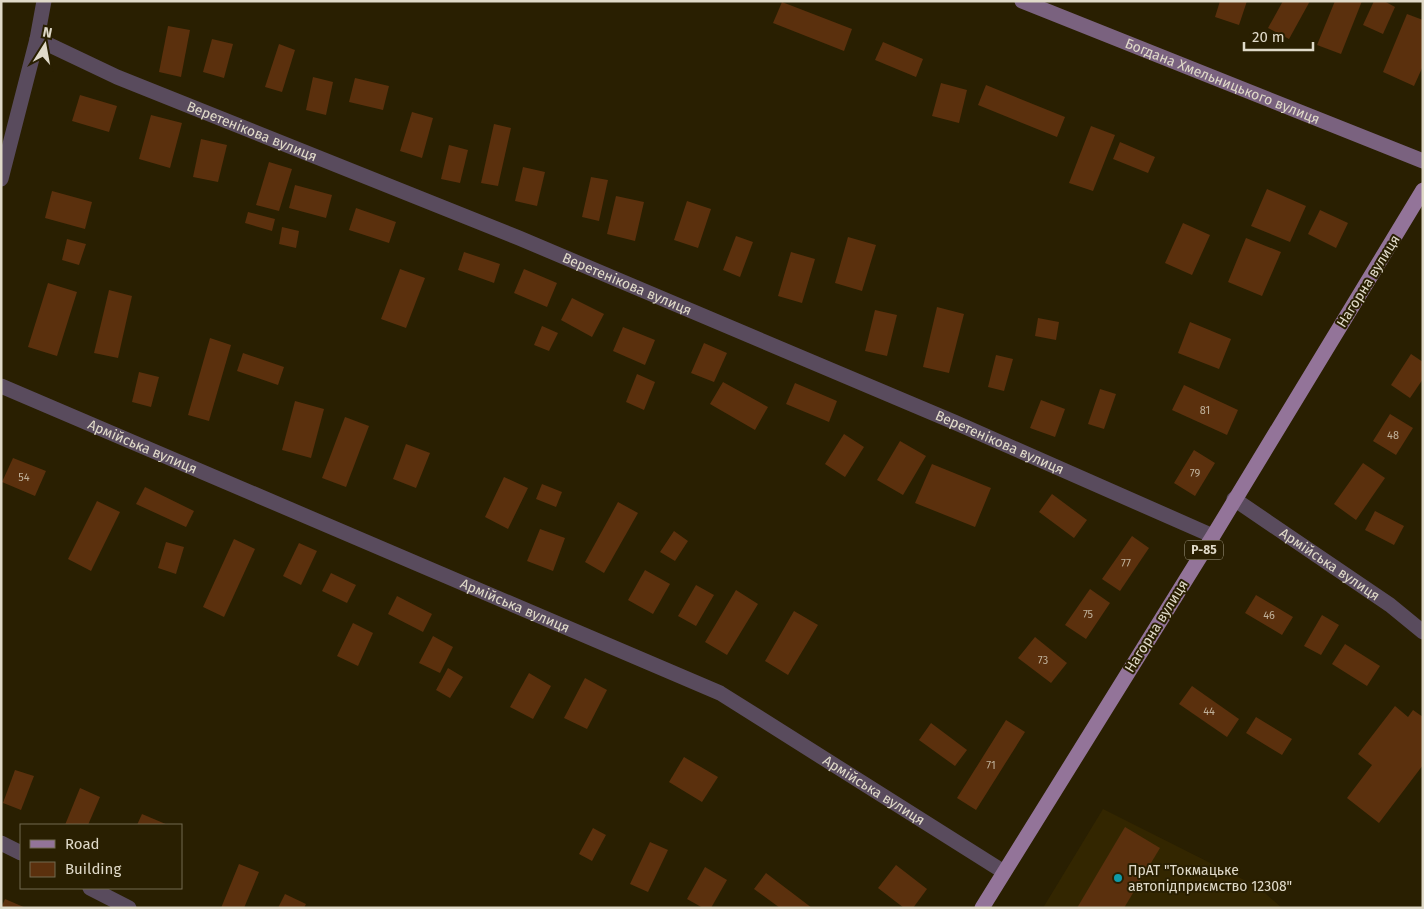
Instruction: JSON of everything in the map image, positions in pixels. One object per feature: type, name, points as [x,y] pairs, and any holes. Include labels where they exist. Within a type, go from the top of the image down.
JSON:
[{"type":"main road","name":"Нагорна вулиця","points":[[982,908],[1213,536],[1423,190]]},
{"type":"street","points":[[1,179],[37,39],[44,1]]},
{"type":"street","name":"Богдана Хмельницького вулиця","points":[[1022,1],[1423,161]]},
{"type":"street","name":"Веретенікова вулиця","points":[[37,39],[117,77],[528,242],[945,419],[1213,536]]},
{"type":"street","name":"Армійська вулиця","points":[[1,386],[720,693],[1004,872]]},
{"type":"street","name":"Армійська вулиця","points":[[1234,499],[1390,605],[1423,632]]},
{"type":"street","points":[[1,843],[20,852]]},
{"type":"street","points":[[92,889],[129,908]]},
{"type":"shaded area","points":[[1103,809],[1258,887],[1282,908],[1043,908]]},
{"type":"building","points":[[1220,1],[1247,1],[1239,25],[1215,17]]},
{"type":"building","points":[[1283,1],[1310,1],[1289,39],[1268,28]]},
{"type":"building","points":[[1335,1],[1362,1],[1341,54],[1317,45]]},
{"type":"building","points":[[1374,1],[1384,1],[1395,7],[1383,34],[1363,25]]},
{"type":"building","points":[[782,2],[852,29],[844,51],[773,23]]},
{"type":"building","points":[[1407,14],[1423,20],[1423,66],[1414,86],[1383,72]]},
{"type":"building","points":[[168,26],[190,30],[181,77],[159,72]]},
{"type":"building","points":[[212,39],[233,44],[224,78],[203,72]]},
{"type":"building","points":[[883,42],[923,59],[916,77],[875,60]]},
{"type":"building","points":[[279,44],[295,50],[282,92],[265,87]]},
{"type":"building","points":[[313,77],[333,82],[326,115],[306,110]]},
{"type":"building","points":[[355,78],[389,86],[383,110],[349,102]]},
{"type":"building","points":[[941,83],[967,90],[959,123],[932,116]]},
{"type":"building","points":[[986,85],[1065,117],[1057,137],[978,105]]},
{"type":"building","points":[[80,95],[117,106],[109,132],[72,121]]},
{"type":"building","points":[[412,112],[433,118],[422,158],[400,151]]},
{"type":"building","points":[[151,115],[182,123],[170,168],[139,159]]},
{"type":"building","points":[[494,124],[511,128],[498,186],[481,183]]},
{"type":"building","points":[[1091,126],[1115,135],[1093,191],[1069,183]]},
{"type":"building","points":[[201,139],[227,145],[218,182],[193,177]]},
{"type":"building","points":[[1120,142],[1155,157],[1148,173],[1113,159]]},
{"type":"building","points":[[449,145],[468,150],[460,183],[441,179]]},
{"type":"building","points":[[269,162],[292,169],[279,211],[256,205]]},
{"type":"building","points":[[523,167],[545,172],[537,206],[515,201]]},
{"type":"building","points":[[591,177],[608,180],[599,221],[582,217]]},
{"type":"building","points":[[295,185],[332,195],[326,218],[289,208]]},
{"type":"building","points":[[1267,189],[1306,206],[1290,242],[1251,226]]},
{"type":"building","points":[[52,191],[92,202],[85,229],[45,218]]},
{"type":"building","points":[[616,196],[644,202],[635,241],[607,234]]},
{"type":"building","points":[[687,201],[711,209],[698,248],[674,240]]},
{"type":"building","points":[[356,208],[396,222],[389,243],[349,230]]},
{"type":"building","points":[[1320,210],[1348,223],[1336,248],[1308,234]]},
{"type":"building","points":[[248,212],[275,219],[272,231],[245,223]]},
{"type":"building","points":[[1183,223],[1210,235],[1192,275],[1165,263]]},
{"type":"building","points":[[282,227],[299,231],[296,248],[279,244]]},
{"type":"building","points":[[736,236],[753,242],[740,277],[723,270]]},
{"type":"building","points":[[848,237],[876,245],[862,291],[835,283]]},
{"type":"building","points":[[1246,238],[1281,252],[1262,296],[1228,282]]},
{"type":"building","points":[[67,239],[86,244],[79,265],[62,260]]},
{"type":"building","points":[[464,252],[500,264],[494,283],[458,270]]},
{"type":"building","points":[[791,252],[815,259],[802,303],[778,296]]},
{"type":"building","points":[[400,269],[425,278],[406,328],[381,319]]},
{"type":"building","points":[[524,269],[557,283],[547,307],[514,293]]},
{"type":"building","points":[[48,283],[77,292],[57,356],[28,347]]},
{"type":"building","points":[[109,290],[132,296],[118,358],[94,353]]},
{"type":"building","points":[[572,298],[604,314],[592,337],[561,320]]},
{"type":"building","points":[[937,307],[964,314],[949,373],[923,367]]},
{"type":"building","points":[[875,310],[897,315],[887,356],[865,351]]},
{"type":"building","points":[[1038,318],[1059,322],[1056,340],[1035,336]]},
{"type":"building","points":[[1190,322],[1231,339],[1219,369],[1178,353]]},
{"type":"building","points":[[542,326],[558,333],[549,351],[534,345]]},
{"type":"building","points":[[623,327],[655,340],[645,365],[613,351]]},
{"type":"building","points":[[210,338],[231,345],[209,421],[188,415]]},
{"type":"building","points":[[704,343],[727,353],[714,382],[691,373]]},
{"type":"building","points":[[243,353],[284,367],[278,385],[237,371]]},
{"type":"building","points":[[1411,354],[1423,362],[1423,379],[1410,398],[1391,385]]},
{"type":"building","points":[[996,355],[1013,359],[1004,391],[988,387]]},
{"type":"building","points":[[139,372],[159,377],[151,407],[132,402]]},
{"type":"building","points":[[637,374],[655,382],[644,410],[626,402]]},
{"type":"building","points":[[723,382],[768,407],[755,430],[710,404]]},
{"type":"building","points":[[795,383],[837,401],[829,422],[786,404]]},
{"type":"building","points":[[1184,385],[1238,410],[1227,435],[1172,410]]},
{"type":"building","points":[[1100,389],[1116,394],[1104,429],[1088,424]]},
{"type":"building","points":[[1041,400],[1065,409],[1055,437],[1030,428]]},
{"type":"building","points":[[295,401],[324,409],[311,458],[282,450]]},
{"type":"building","points":[[1390,414],[1413,428],[1396,455],[1373,441]]},
{"type":"building","points":[[345,417],[369,426],[346,487],[322,478]]},
{"type":"building","points":[[844,434],[864,447],[845,477],[825,464]]},
{"type":"building","points":[[900,441],[926,456],[903,495],[877,480]]},
{"type":"building","points":[[406,444],[430,453],[416,488],[393,479]]},
{"type":"building","points":[[1194,450],[1215,463],[1195,496],[1174,483]]},
{"type":"building","points":[[13,458],[46,471],[35,496],[2,482]]},
{"type":"building","points":[[1363,463],[1385,478],[1356,520],[1334,504]]},
{"type":"building","points":[[932,464],[991,488],[975,527],[915,503]]},
{"type":"building","points":[[504,477],[528,488],[508,529],[485,517]]},
{"type":"building","points":[[542,484],[562,492],[556,507],[536,499]]},
{"type":"building","points":[[145,487],[194,511],[186,527],[136,504]]},
{"type":"building","points":[[1052,494],[1087,520],[1074,538],[1039,512]]},
{"type":"building","points":[[97,501],[120,512],[91,571],[68,559]]},
{"type":"building","points":[[618,502],[638,513],[604,573],[585,562]]},
{"type":"building","points":[[1375,511],[1404,526],[1394,545],[1365,530]]},
{"type":"building","points":[[540,529],[565,538],[553,571],[527,561]]},
{"type":"building","points":[[674,531],[688,541],[675,561],[660,552]]},
{"type":"building","points":[[1132,536],[1149,548],[1120,591],[1102,579]]},
{"type":"building","points":[[234,539],[255,549],[224,617],[203,607]]},
{"type":"building","points":[[166,542],[184,547],[176,574],[158,568]]},
{"type":"building","points":[[299,543],[317,551],[301,585],[283,576]]},
{"type":"building","points":[[645,570],[670,584],[653,614],[628,600]]},
{"type":"building","points":[[331,573],[356,585],[347,603],[322,591]]},
{"type":"building","points":[[696,585],[714,595],[696,626],[678,616]]},
{"type":"building","points":[[1090,589],[1110,603],[1086,639],[1065,625]]},
{"type":"building","points":[[736,590],[758,604],[727,655],[705,642]]},
{"type":"building","points":[[1256,595],[1293,617],[1282,635],[1245,613]]},
{"type":"building","points":[[397,596],[432,614],[423,632],[388,614]]},
{"type":"building","points":[[794,611],[818,625],[788,675],[765,661]]},
{"type":"building","points":[[1322,615],[1339,625],[1321,655],[1304,646]]},
{"type":"building","points":[[353,623],[373,633],[358,666],[337,656]]},
{"type":"building","points":[[433,636],[453,647],[440,673],[419,663]]},
{"type":"building","points":[[1035,637],[1067,663],[1051,683],[1018,658]]},
{"type":"building","points":[[1345,644],[1380,666],[1367,686],[1332,664]]},
{"type":"building","points":[[448,668],[463,677],[450,698],[436,690]]},
{"type":"building","points":[[529,673],[551,686],[533,719],[510,707]]},
{"type":"building","points":[[585,678],[607,690],[587,729],[564,718]]},
{"type":"building","points":[[1192,686],[1239,719],[1227,737],[1179,704]]},
{"type":"building","points":[[1395,706],[1408,717],[1413,710],[1423,717],[1423,765],[1379,823],[1347,798],[1372,765],[1358,754]]},
{"type":"building","points":[[1256,717],[1292,739],[1282,755],[1246,733]]},
{"type":"building","points":[[1006,720],[1025,732],[976,810],[957,798]]},
{"type":"building","points":[[931,723],[967,750],[955,766],[919,740]]},
{"type":"building","points":[[684,757],[718,777],[702,802],[669,782]]},
{"type":"building","points":[[15,770],[34,776],[21,810],[3,803]]},
{"type":"building","points":[[80,788],[100,797],[88,824],[65,824]]},
{"type":"building","points":[[142,814],[166,824],[137,824]]},
{"type":"building","name":"ПрАТ \"Токмацьке автопідприємство 12308\"","points":[[1125,827],[1160,848],[1124,908],[1077,908]]},
{"type":"building","points":[[593,828],[606,835],[592,861],[579,854]]},
{"type":"building","points":[[650,842],[668,850],[648,892],[630,884]]},
{"type":"building","points":[[239,864],[259,872],[244,908],[221,908]]},
{"type":"building","points":[[896,865],[927,889],[913,908],[904,908],[878,888]]},
{"type":"building","points":[[705,867],[727,880],[711,908],[703,908],[687,899]]},
{"type":"building","points":[[766,873],[812,908],[780,908],[754,889]]},
{"type":"building","points":[[285,894],[306,904],[304,908],[278,908]]},
{"type":"building","points":[[5,899],[26,908],[1,908]]},
{"type":"place","name":"ПрАТ \"Токмацьке автопідприємство 12308\"","points":[[1118,878]]}]
